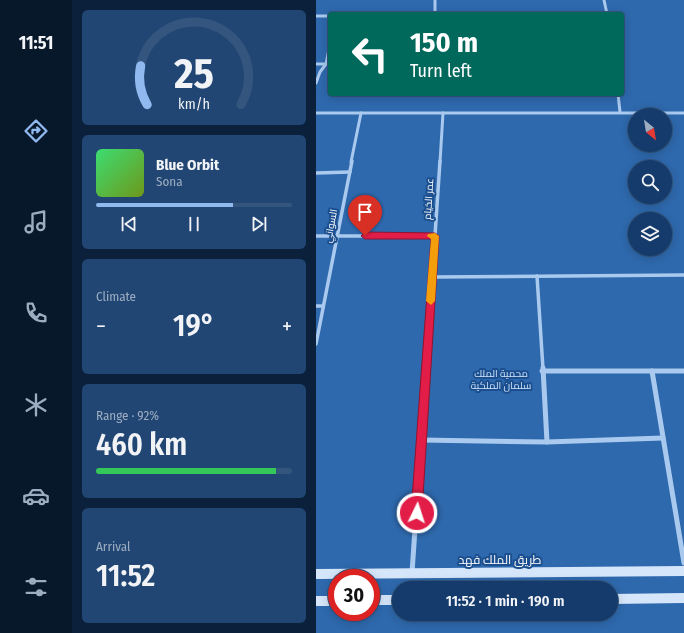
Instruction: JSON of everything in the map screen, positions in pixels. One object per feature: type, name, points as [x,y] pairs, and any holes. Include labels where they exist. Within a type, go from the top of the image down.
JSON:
[{"type":"street","points":[[435,0],[435,12]]},
{"type":"street","points":[[604,0],[607,12]]},
{"type":"street","points":[[316,16],[328,16]]},
{"type":"street","points":[[316,83],[320,72],[326,64],[328,54]]},
{"type":"street","points":[[316,64],[326,64]]},
{"type":"street","points":[[618,96],[620,112]]},
{"type":"street","name":"السواني","points":[[316,344],[361,112]]},
{"type":"street","points":[[316,113],[684,113]]},
{"type":"street","name":"عمر الخيام","points":[[412,573],[422,440],[442,113]]},
{"type":"street","points":[[316,173],[350,172]]},
{"type":"street","points":[[316,236],[435,236]]},
{"type":"street","points":[[432,277],[684,275]]},
{"type":"street","points":[[536,276],[547,442]]},
{"type":"street","points":[[316,306],[323,306]]},
{"type":"street","points":[[542,371],[684,371]]},
{"type":"street","points":[[652,371],[684,563]]},
{"type":"street","points":[[422,440],[547,442],[663,438]]},
{"type":"street","name":"طريق الملك فهد","points":[[316,574],[684,571]]},
{"type":"street","points":[[618,599],[684,598]]},
{"type":"street","points":[[380,600],[392,600]]},
{"type":"street","points":[[316,601],[328,601]]},
{"type":"green space","name":"محمية الملك سلمان الملكية","points":[[316,0],[684,0],[684,633],[316,633]]},
{"type":"slow traffic","points":[[431,236],[435,236],[431,301]]},
{"type":"route","points":[[365,236],[435,236],[417,513]]}]
